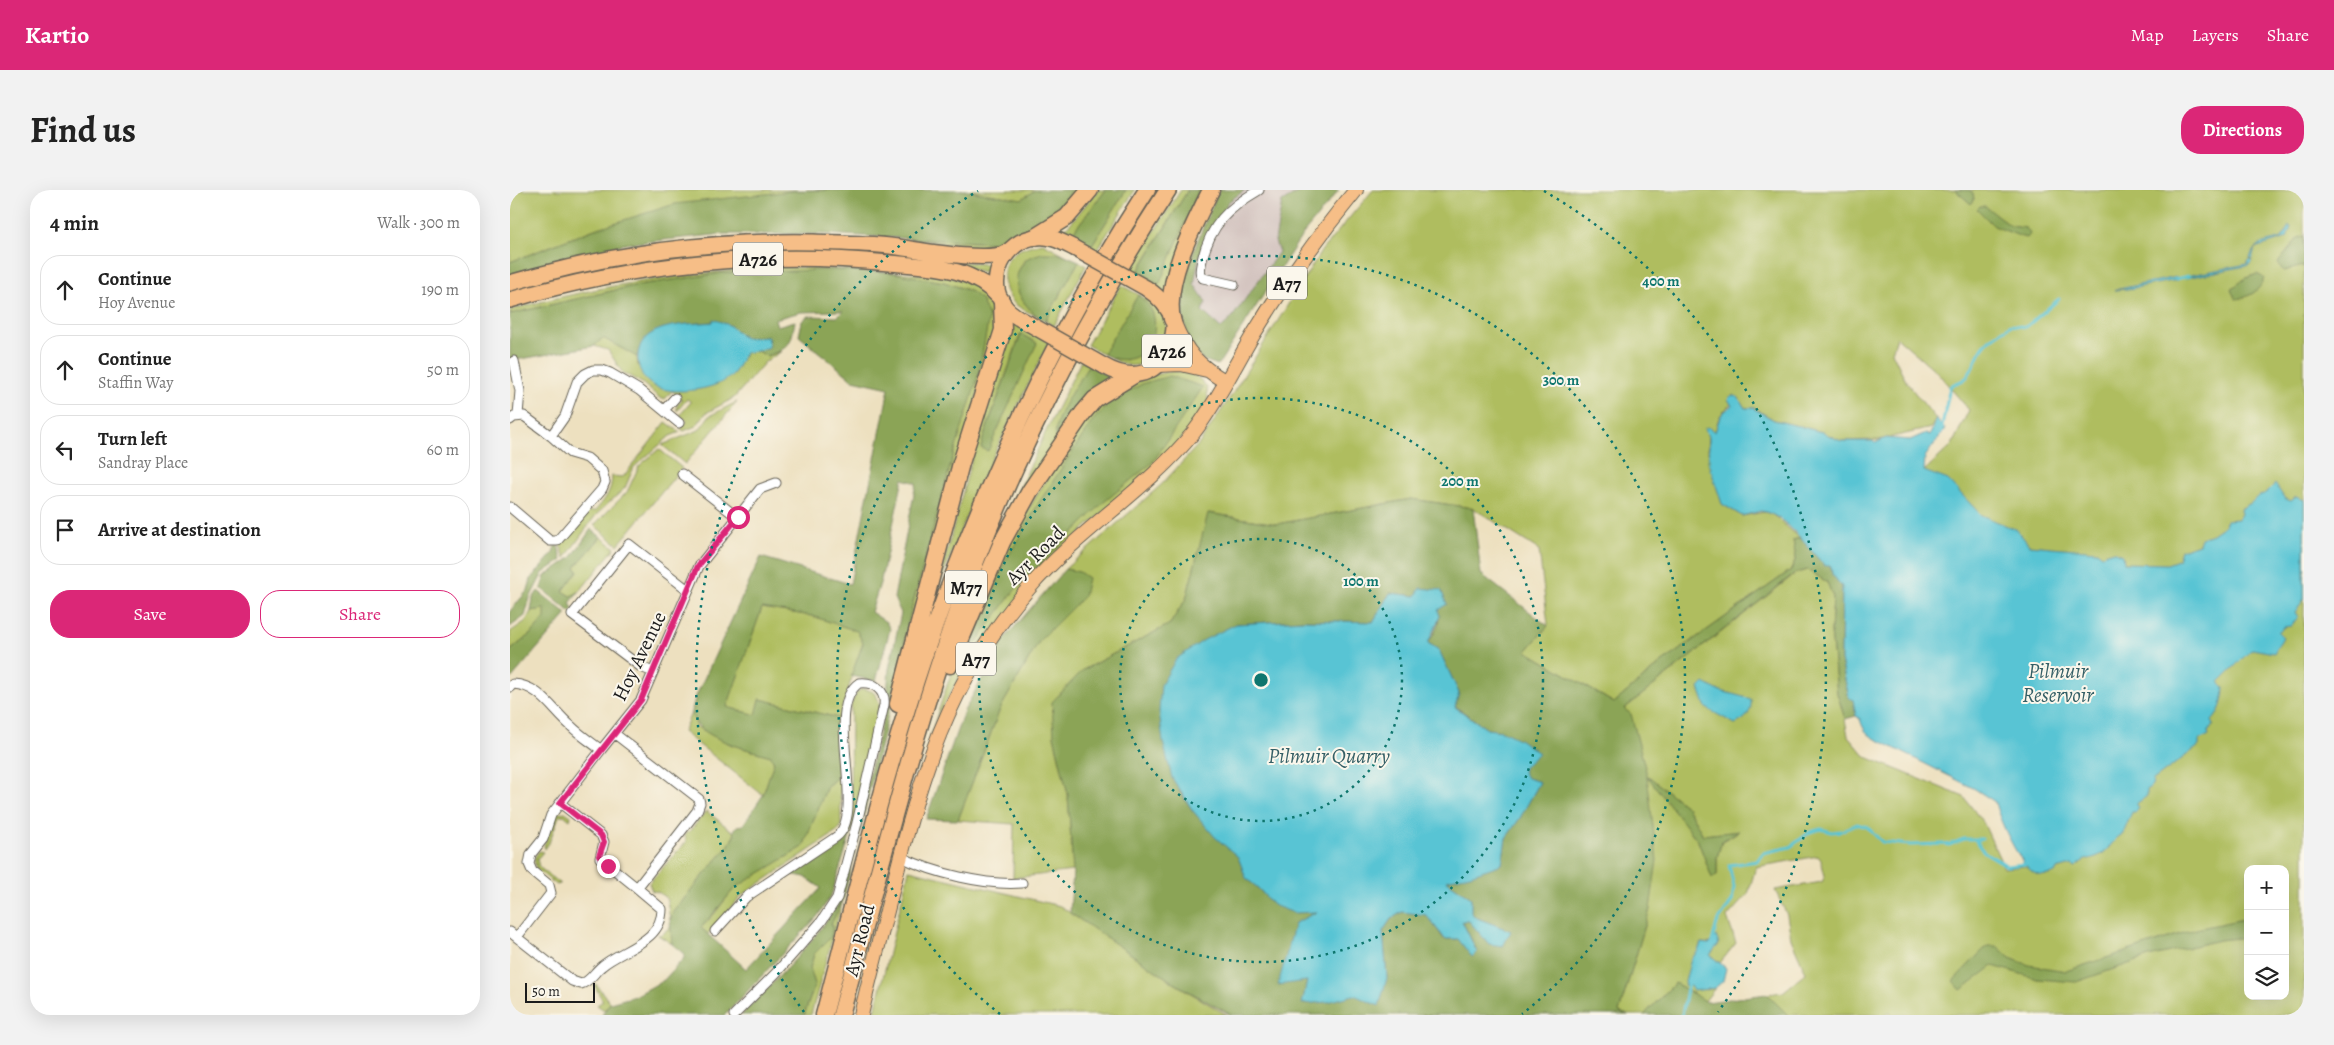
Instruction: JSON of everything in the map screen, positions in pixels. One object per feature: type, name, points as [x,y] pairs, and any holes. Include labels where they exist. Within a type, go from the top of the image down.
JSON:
[{"type":"highway","points":[[1035,237],[1067,217],[1090,190]]},
{"type":"highway","name":"M77","points":[[824,1015],[885,786],[926,653],[983,501],[1041,378],[1092,279],[1147,190]]},
{"type":"highway","name":"M77","points":[[841,1015],[914,742],[953,622],[974,567],[1033,432],[1064,368],[1100,300],[1168,190]]},
{"type":"highway","points":[[1173,321],[1171,298],[1178,270],[1193,228],[1211,190]]},
{"type":"highway","name":"A726","points":[[510,283],[627,256],[725,244],[768,242],[831,243],[888,246],[995,257],[1006,253],[1019,242],[1035,237],[1049,237],[1074,248],[1146,288],[1161,299],[1173,321],[1169,348],[1157,365],[1144,373],[1134,375],[1116,373],[1028,324],[1012,314],[1001,300],[979,280],[947,269],[856,260],[774,258],[712,262],[644,270],[568,285],[510,300]]},
{"type":"highway","points":[[1001,300],[998,272],[1006,253]]},
{"type":"highway","name":"M77","points":[[860,879],[888,746],[929,582],[962,463],[1003,330],[1001,300]]},
{"type":"highway","name":"M77","points":[[848,1015],[913,775],[932,713],[984,581],[1002,542],[1030,491],[1082,413],[1095,399],[1134,375]]},
{"type":"main road","name":"Ayr Road","points":[[861,1015],[901,857],[935,741],[954,698],[988,641],[1011,608],[1044,571],[1151,477],[1195,431],[1311,247],[1356,190]]},
{"type":"main road","name":"A726","points":[[1173,321],[1187,351],[1207,371],[1226,382]]},
{"type":"main road","name":"A726","points":[[1157,365],[1181,364],[1207,371]]},
{"type":"street","points":[[1234,285],[1203,278],[1200,275],[1204,252],[1216,224],[1240,201],[1259,190]]},
{"type":"street","points":[[510,508],[550,541],[557,541],[602,489],[605,482],[602,471],[587,458],[570,453],[524,416],[514,418],[520,391],[514,361]]},
{"type":"street","points":[[551,436],[565,416],[577,382],[585,374],[594,370],[610,373],[639,390],[680,423]]},
{"type":"street","points":[[664,410],[674,398]]},
{"type":"street","points":[[682,474],[738,517]]},
{"type":"street","name":"Hoy Avenue","points":[[513,935],[550,893],[549,884],[532,871],[529,864],[531,854],[543,839],[551,814],[641,700],[685,602],[698,566],[760,489],[776,483]]},
{"type":"street","points":[[653,672],[642,667],[572,615],[629,544],[688,590]]},
{"type":"street","name":"Ayr Road","points":[[715,931],[746,897],[836,837],[845,828],[848,800],[844,730],[848,705],[853,690],[859,683],[868,683],[878,688],[884,696],[884,706],[857,823],[837,898],[821,922],[776,973],[734,1015]]},
{"type":"street","points":[[510,687],[513,684],[529,687],[551,704],[569,725],[601,750]]},
{"type":"street","points":[[615,734],[699,799],[700,803],[677,838],[637,888]]},
{"type":"street","points":[[513,935],[572,981],[585,983],[607,962],[643,943],[662,917],[662,909],[600,858],[604,842],[601,835],[560,803]]},
{"type":"street","points":[[901,857],[982,881],[1000,884],[1022,882]]},
{"type":"shaded area","points":[[1245,190],[1302,190],[1282,202],[1279,252],[1231,319],[1221,328],[1201,311],[1194,284],[1199,257],[1228,202]]},
{"type":"green space","points":[[510,190],[826,190],[792,191],[595,229],[510,262]]},
{"type":"green space","points":[[960,190],[1035,190],[1022,199]]},
{"type":"green space","points":[[960,190],[1022,199],[1035,190],[1072,190],[1051,218],[996,243],[825,234],[724,234],[624,244],[510,275],[510,262],[595,229],[675,204],[792,191]]},
{"type":"green space","points":[[1072,190],[1084,190],[1076,200],[1041,228],[1019,234],[999,247],[986,249],[909,239],[997,243],[1051,218]]},
{"type":"green space","points":[[1098,190],[1106,190],[1069,237],[1058,234],[1069,225]]},
{"type":"green space","points":[[1106,190],[1126,190],[1090,248],[1069,237]]},
{"type":"green space","points":[[1126,190],[1135,190],[1096,252],[1090,248]]},
{"type":"green space","points":[[1181,190],[1188,190],[1138,271],[1159,284],[1199,190],[1204,190],[1166,294],[1129,270]]},
{"type":"green space","points":[[1188,190],[1199,190],[1159,285],[1138,272]]},
{"type":"green space","points":[[1219,190],[1245,190],[1228,202],[1199,257],[1194,284],[1206,302],[1202,311],[1221,328],[1231,319],[1279,252],[1275,241],[1282,202],[1302,190],[1339,190],[1303,234],[1218,365],[1200,358],[1192,347],[1183,316],[1183,297],[1186,279],[1197,242]]},
{"type":"green space","points":[[1373,190],[2304,190],[2304,1015],[1891,1015],[1891,1013],[1885,1015],[1788,1015],[1767,994],[1783,992],[1806,973],[1791,939],[1787,915],[1775,890],[1822,882],[1825,876],[1821,860],[1818,856],[1756,867],[1748,894],[1727,917],[1736,943],[1720,963],[1710,955],[1719,944],[1701,943],[1698,951],[1691,959],[1690,986],[1706,990],[1715,988],[1705,1001],[1675,983],[1644,1015],[1628,1015],[1619,1012],[1650,909],[1624,709],[1796,573],[1808,570],[1827,582],[1833,597],[1831,631],[1837,693],[1848,736],[1866,757],[1964,797],[1984,824],[2004,868],[2046,864],[1924,471],[1952,445],[1969,410],[1937,372],[1897,337],[1892,352],[1907,383],[1936,419],[1931,428],[1879,440],[1841,441],[1822,432],[1774,420],[1754,408],[1745,408],[1738,397],[1720,416],[1715,432],[1704,429],[1709,436],[1708,450],[1722,504],[1742,516],[1765,512],[1772,514],[1800,538],[1793,540],[1796,558],[1791,570],[1661,663],[1614,703],[1526,651],[1548,625],[1539,550],[1473,508],[1411,499],[1277,524],[1209,513],[1186,599],[1170,624],[1083,670],[1054,736],[1068,795],[1073,871],[1013,878],[1014,824],[958,820],[1000,709],[1040,640],[1084,596],[1079,572],[1065,569],[1161,485],[1199,444],[1322,250]],"holes":[[[1649,777],[1687,807],[1703,835],[1738,832],[1722,841],[1717,857],[1717,875],[1712,877],[1698,841]]]},
{"type":"green space","points":[[1955,190],[1969,190],[1973,193],[1974,199],[1971,204]]},
{"type":"green space","points":[[1980,206],[1985,206],[2011,226],[2026,228],[2030,234],[2027,238],[2022,237],[1994,226],[1977,209]]},
{"type":"green space","points":[[2304,236],[2304,266],[2283,271],[2278,263],[2298,238]]},
{"type":"green space","points":[[1043,243],[1071,258],[1060,253],[1025,259],[1018,276],[1018,289],[1024,302],[1036,316],[1017,306],[1011,299],[1005,286],[1004,272],[1008,259],[1013,254],[1027,247]]},
{"type":"green space","points":[[820,248],[894,253],[991,265],[990,273],[931,261],[822,253],[510,294],[510,289],[617,264],[716,252]]},
{"type":"green space","points":[[1042,253],[1060,253],[1079,261],[1045,321],[1024,303],[1017,286],[1019,269],[1026,259]]},
{"type":"green space","points":[[1079,261],[1086,266],[1054,326],[1045,321]]},
{"type":"green space","points":[[785,267],[892,272],[952,278],[979,288],[989,297],[996,308],[998,321],[897,678],[910,614],[952,460],[970,291],[944,282],[888,272],[722,273],[638,285],[510,314],[510,310],[612,286],[715,272]]},
{"type":"green space","points":[[824,270],[888,272],[944,282],[970,291],[981,299],[989,317],[978,377],[952,460],[910,614],[897,678],[843,900],[831,924],[833,926],[831,937],[814,954],[810,968],[815,984],[804,1015],[741,1015],[805,948],[838,904],[886,705],[889,669],[901,613],[894,598],[916,483],[903,479],[881,580],[871,612],[886,622],[890,629],[876,681],[851,676],[863,643],[857,631],[812,616],[762,608],[727,707],[756,715],[760,699],[839,718],[837,740],[840,775],[827,786],[803,847],[735,888],[701,928],[746,969],[821,888],[805,877],[785,873],[836,842],[854,824],[831,896],[817,917],[725,1015],[602,1015],[610,1003],[635,996],[664,980],[684,958],[684,954],[672,944],[670,920],[673,912],[729,845],[737,826],[743,825],[763,795],[774,762],[771,756],[725,742],[703,730],[692,714],[696,696],[761,557],[850,584],[889,388],[853,380],[799,336],[802,321],[808,316],[837,317],[843,311],[801,312],[775,319],[777,326],[795,321],[794,329],[785,347],[767,356],[755,350],[769,348],[768,337],[745,338],[729,325],[713,320],[713,322],[678,325],[656,332],[647,338],[641,346],[637,357],[603,338],[594,346],[510,361],[510,314],[638,285],[722,273]]},
{"type":"green space","points":[[2257,274],[2264,278],[2257,290],[2246,297],[2236,299],[2231,289],[2246,278]]},
{"type":"green space","points":[[1121,285],[1154,304],[1165,318],[1164,342],[1149,361],[1138,365],[1125,365],[1112,358],[1127,360],[1138,296],[1103,354],[1087,345]]},
{"type":"green space","points":[[1138,295],[1149,306],[1154,317],[1152,346],[1141,355],[1123,360],[1103,354]]},
{"type":"green space","points":[[1011,321],[1049,342],[979,485],[927,615],[934,581],[941,573],[972,458],[998,377]],"holes":[[[1020,335],[1037,343],[983,439]]]},
{"type":"green space","points":[[1021,334],[1037,343],[988,451],[981,448],[983,439]]},
{"type":"green space","points":[[603,338],[637,357],[638,366],[732,376],[745,353],[755,350],[767,356],[782,351],[765,362],[734,398],[706,413],[696,426],[684,431],[681,429],[687,421],[680,415],[691,402],[687,399],[677,411],[677,405],[682,399],[672,391],[665,399],[661,399],[642,383],[622,372],[608,350],[594,346]]},
{"type":"green space","points":[[1081,361],[1089,365],[1066,403],[1056,435],[1081,403],[1109,377],[1115,380],[987,560],[1046,431]]},
{"type":"green space","points":[[1089,365],[1109,377],[1081,403],[1056,436],[1056,428],[1062,410]]},
{"type":"green space","points":[[1173,371],[1193,374],[1207,388],[1208,403],[1194,425],[1152,471],[1085,528],[963,671],[937,717],[930,737],[954,666],[984,595],[1018,527],[1079,430],[1110,397],[1141,380]]},
{"type":"green space","points":[[1170,376],[1203,387],[1153,462],[1104,502],[1014,591],[964,659],[959,659],[1006,560],[1040,501],[1093,420],[1115,398],[1144,383]]},
{"type":"green space","points":[[737,402],[685,464],[662,445],[699,430],[709,416]]},
{"type":"green space","points":[[666,422],[680,432],[670,436],[634,467],[625,488],[596,515],[565,558],[559,543],[588,512],[595,511],[609,491],[612,476],[623,477]]},
{"type":"green space","points":[[659,449],[682,468],[618,545],[594,525],[627,492],[639,466]]},
{"type":"green space","points":[[1411,499],[1473,508],[1481,574],[1548,626],[1526,651],[1614,703],[1661,663],[1791,570],[1796,558],[1793,540],[1800,538],[1825,565],[1831,566],[1832,574],[1842,587],[1841,660],[1849,698],[1853,699],[1856,716],[1845,719],[1837,693],[1831,631],[1833,597],[1827,582],[1808,570],[1795,573],[1624,709],[1631,714],[1647,775],[1687,807],[1703,835],[1739,831],[1722,841],[1717,857],[1717,875],[1712,878],[1698,841],[1647,776],[1657,860],[1650,909],[1619,1012],[1628,1015],[1231,1015],[1174,983],[1070,913],[1073,871],[1068,795],[1054,736],[1052,702],[1083,670],[1170,624],[1186,599],[1208,513],[1277,524]],"holes":[[[1390,593],[1416,596],[1438,610],[1438,623],[1428,643],[1439,650],[1459,693],[1455,706],[1487,729],[1502,731],[1525,766],[1523,771],[1526,778],[1540,782],[1520,818],[1506,838],[1502,864],[1445,879],[1471,898],[1471,913],[1477,918],[1510,931],[1489,944],[1469,921],[1462,921],[1477,951],[1458,939],[1444,939],[1426,914],[1402,912],[1391,919],[1383,931],[1387,978],[1346,996],[1303,1004],[1307,981],[1278,984],[1318,912],[1273,905],[1246,878],[1238,857],[1193,811],[1179,791],[1236,624],[1303,620],[1373,622]]]},
{"type":"green space","points":[[591,529],[601,537],[575,567],[578,571],[563,591],[571,596],[579,592],[570,603],[573,609],[570,612],[541,588],[545,576],[572,557]]},
{"type":"green space","points":[[601,537],[615,548],[579,592],[571,596],[563,591],[578,571],[575,567]]},
{"type":"green space","points":[[555,546],[558,546],[562,560],[543,573],[530,598],[525,616],[510,627],[510,611],[528,590],[531,579],[553,553]]},
{"type":"green space","points":[[1065,569],[1079,572],[1088,578],[1084,596],[1040,640],[1000,709],[958,820],[926,819],[964,711],[1004,639]]},
{"type":"green space","points":[[538,591],[567,614],[510,680],[510,651],[533,632],[545,618],[545,609],[531,611],[533,598]]},
{"type":"green space","points":[[762,608],[812,616],[858,631],[863,643],[839,718],[760,699],[757,715],[726,707]]},
{"type":"green space","points":[[545,609],[546,618],[533,632],[510,651],[510,632],[526,621],[531,611]]},
{"type":"green space","points":[[862,689],[875,694],[880,706],[854,824],[850,828],[851,705],[857,692]]},
{"type":"green space","points":[[691,713],[697,727],[732,745],[771,756],[774,762],[763,795],[683,732]]},
{"type":"green space","points":[[840,775],[841,826],[838,831],[741,896],[708,934],[701,928],[735,887],[803,847],[827,786]]},
{"type":"green space","points":[[706,811],[735,833],[729,845],[673,912],[670,920],[667,899],[658,892],[652,891],[649,883],[686,842],[685,834],[691,830]]},
{"type":"green space","points":[[565,812],[571,816],[570,820],[564,815],[559,816],[545,849],[544,845],[554,816]]},
{"type":"green space","points":[[539,851],[543,852],[537,859],[539,867],[560,884],[557,885],[536,869],[534,858]]},
{"type":"green space","points":[[909,870],[1060,906],[1174,983],[1227,1015],[874,1015]]},
{"type":"green space","points":[[843,900],[811,1015],[804,1015],[815,985],[810,968],[814,954],[831,937],[831,924]]},
{"type":"green space","points":[[2244,919],[2244,937],[2219,940],[2149,957],[2076,982],[2038,979],[1993,966],[1961,990],[1953,981],[1989,946],[1997,946],[2010,958],[2029,965],[2066,971],[2196,929]]},
{"type":"green space","points":[[671,925],[672,944],[658,935],[663,934]]},
{"type":"green space","points":[[1675,983],[1707,1002],[1767,994],[1788,1015],[1644,1015]]},
{"type":"green space","points":[[596,984],[610,1003],[604,1010],[597,1005],[603,1001],[594,985]]},
{"type":"water","points":[[2289,226],[2291,227],[2287,238],[2256,248],[2262,244],[2282,238]]},
{"type":"water","points":[[2249,260],[2252,261],[2246,266],[2186,278],[2186,276],[2247,264]]},
{"type":"water","points":[[2177,277],[2178,280],[2114,290]]},
{"type":"water","points":[[713,319],[729,325],[745,338],[768,337],[769,348],[745,353],[731,376],[724,381],[705,388],[672,391],[654,386],[643,376],[638,361],[638,354],[644,340],[649,335],[663,328],[713,322]]},
{"type":"water","name":"Pilmuir Reservoir","points":[[1732,395],[1738,397],[1745,408],[1753,408],[1774,420],[1822,432],[1841,441],[1873,441],[1875,443],[1886,438],[1910,440],[1926,433],[1930,435],[1936,419],[1945,429],[1925,457],[1924,471],[1948,480],[1981,515],[2017,530],[2029,545],[2097,551],[2102,555],[2113,551],[2123,555],[2124,563],[2167,564],[2178,560],[2181,550],[2199,544],[2201,538],[2212,534],[2225,525],[2226,520],[2238,519],[2241,514],[2240,509],[2251,503],[2258,496],[2264,495],[2275,484],[2285,499],[2291,501],[2296,497],[2304,500],[2304,599],[2295,612],[2298,617],[2291,626],[2284,627],[2278,632],[2283,637],[2274,653],[2252,649],[2219,682],[2224,687],[2223,696],[2221,706],[2212,721],[2214,725],[2208,732],[2209,735],[2199,740],[2199,746],[2153,780],[2152,785],[2147,790],[2147,796],[2136,804],[2138,808],[2136,812],[2132,812],[2123,834],[2102,854],[2084,861],[2076,867],[2072,865],[2057,869],[2055,873],[2048,875],[2036,874],[2030,870],[2017,853],[2005,830],[1995,802],[1975,789],[1874,738],[1867,732],[1860,719],[1856,716],[1853,700],[1849,698],[1841,660],[1842,587],[1832,574],[1831,566],[1825,566],[1780,519],[1761,511],[1742,516],[1722,504],[1709,464],[1709,436],[1704,429],[1708,427],[1715,432],[1722,414],[1732,406],[1728,399]]},
{"type":"water","name":"Pilmuir Quarry","points":[[1420,588],[1441,590],[1447,604],[1438,610],[1440,616],[1428,643],[1439,650],[1459,693],[1455,707],[1487,729],[1502,731],[1519,739],[1539,753],[1525,766],[1523,771],[1527,778],[1540,782],[1520,818],[1506,838],[1502,864],[1470,875],[1446,880],[1471,898],[1471,913],[1477,918],[1511,931],[1503,946],[1489,944],[1469,921],[1462,921],[1477,952],[1472,957],[1458,939],[1445,939],[1426,915],[1402,912],[1391,919],[1383,931],[1387,978],[1379,1006],[1354,995],[1328,1002],[1302,1004],[1307,981],[1278,985],[1295,923],[1317,912],[1294,913],[1273,905],[1246,878],[1238,857],[1215,837],[1193,811],[1172,778],[1163,742],[1159,711],[1161,685],[1176,659],[1204,640],[1236,624],[1303,620],[1373,622],[1390,593],[1416,596]]},
{"type":"water","points":[[1704,683],[1717,690],[1751,699],[1751,708],[1748,714],[1743,720],[1735,724],[1706,708],[1699,688]]},
{"type":"water","points":[[1716,936],[1719,944],[1710,955],[1726,968],[1723,981],[1715,988],[1693,991],[1690,986],[1684,985],[1691,959],[1698,951],[1701,943],[1709,944]]},
{"type":"waterway","points":[[2175,279],[2189,276]]},
{"type":"waterway","points":[[1942,426],[1950,387],[1966,378],[1987,342],[2011,325],[2026,327],[2059,299]]},
{"type":"waterway","points":[[1712,942],[1717,923],[1732,901],[1734,887],[1729,865],[1757,861],[1763,853],[1790,847],[1810,832],[1821,829],[1832,832],[1841,831],[1857,824],[1867,827],[1882,842],[1910,845],[1949,845],[1964,839],[1982,839]]},
{"type":"waterway","points":[[1975,839],[1985,853],[2007,866],[2025,864]]},
{"type":"waterway","points":[[1682,1015],[1688,984]]},
{"type":"route","points":[[608,866],[599,856],[604,842],[601,835],[560,803],[641,700],[685,602],[698,566],[738,517]]}]
